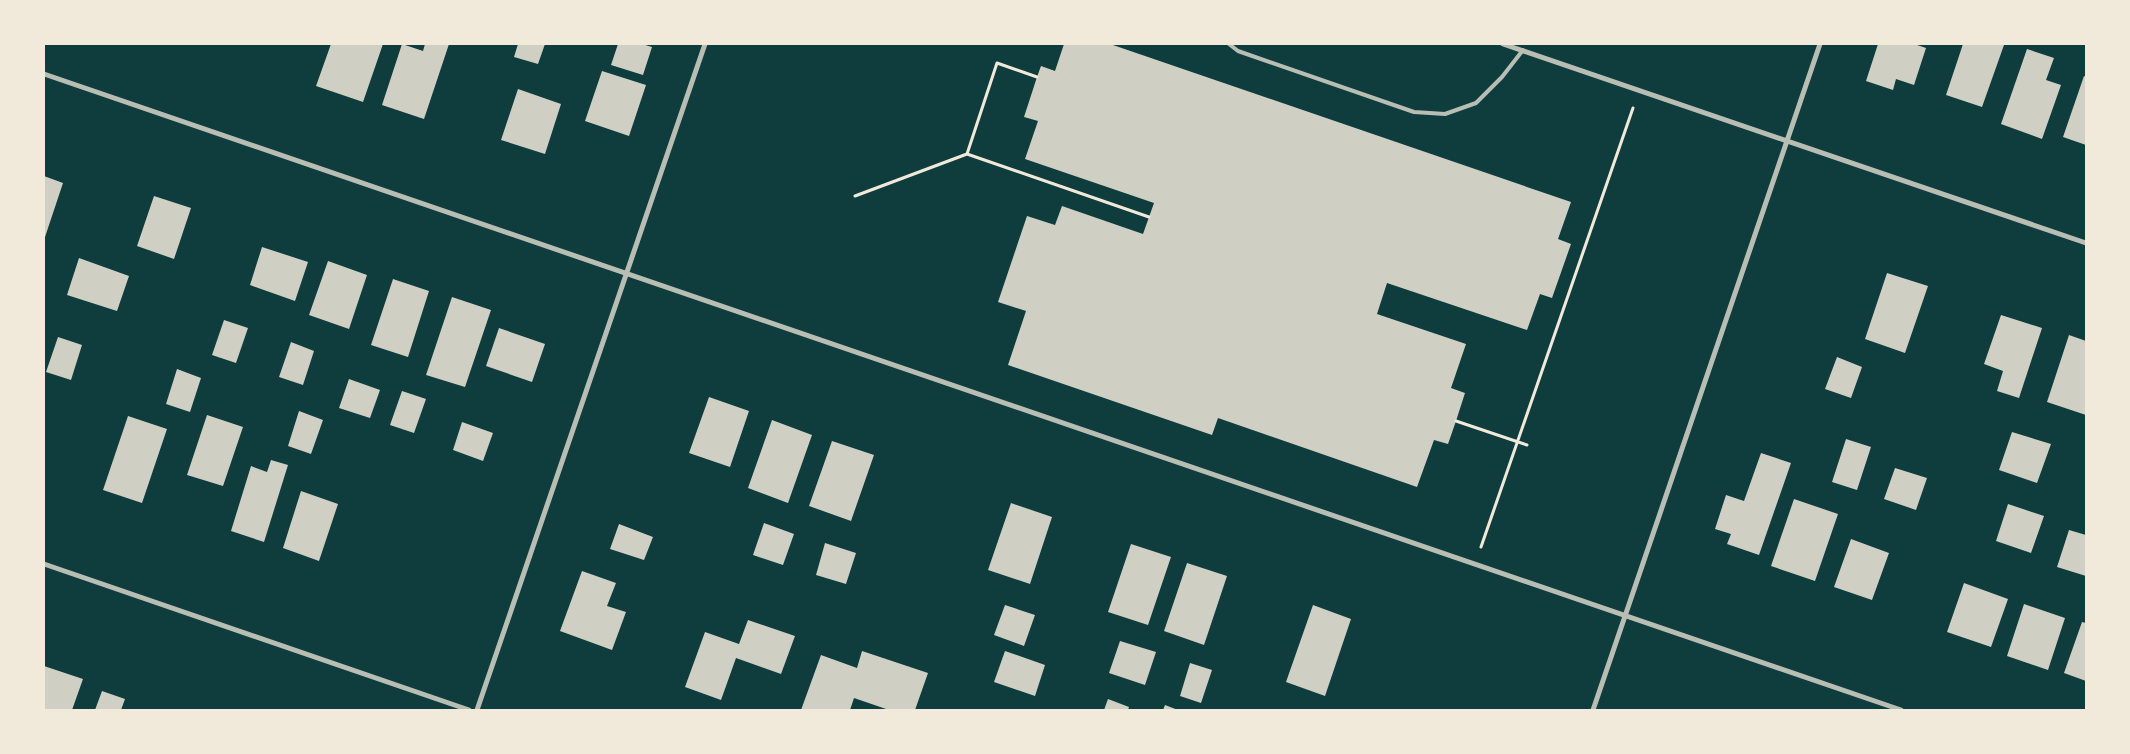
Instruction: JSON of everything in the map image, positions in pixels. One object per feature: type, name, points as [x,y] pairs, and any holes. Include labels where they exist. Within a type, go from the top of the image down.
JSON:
[{"type":"street","points":[[477,710],[705,44]]},
{"type":"street","points":[[1503,44],[2086,243]]},
{"type":"street","points":[[1593,710],[1820,44]]},
{"type":"street","points":[[44,74],[1902,710]]},
{"type":"street","points":[[44,564],[469,710]]},
{"type":"lane","points":[[1229,44],[1238,51],[1414,112],[1445,114],[1476,103],[1502,77],[1523,50]]},
{"type":"path","points":[[967,154],[997,63],[1037,77]]},
{"type":"path","points":[[1475,564],[1639,90]]},
{"type":"path","points":[[855,196],[967,154],[1149,216]]},
{"type":"path","points":[[1456,422],[1527,446]]},
{"type":"building","points":[[331,44],[383,44],[363,102],[316,86]]},
{"type":"building","points":[[402,44],[423,51],[425,44],[449,44],[424,119],[382,105]]},
{"type":"building","points":[[518,44],[545,44],[538,64],[514,57]]},
{"type":"building","points":[[618,44],[642,44],[652,47],[643,75],[611,65]]},
{"type":"building","points":[[1064,44],[1110,44],[1571,202],[1558,239],[1571,244],[1552,298],[1540,294],[1527,330],[1387,283],[1377,314],[1466,344],[1451,388],[1465,393],[1456,421],[1448,444],[1434,440],[1417,487],[1218,418],[1212,435],[1008,365],[1026,311],[998,302],[1027,216],[1055,225],[1062,206],[1143,234],[1154,203],[1025,159],[1038,121],[1024,117],[1037,77],[1041,66],[1055,71]]},
{"type":"building","points":[[1878,44],[1914,44],[1926,48],[1914,85],[1896,79],[1893,90],[1866,81]]},
{"type":"building","points":[[1963,44],[2004,45],[1982,107],[1946,95]]},
{"type":"building","points":[[2027,49],[2054,58],[2046,80],[2061,85],[2042,139],[2001,124]]},
{"type":"building","points":[[602,71],[646,85],[629,136],[585,121]]},
{"type":"building","points":[[2084,76],[2086,77],[2086,145],[2063,137]]},
{"type":"building","points":[[518,89],[561,104],[545,154],[501,140]]},
{"type":"building","points":[[44,176],[63,183],[44,240]]},
{"type":"building","points":[[154,196],[191,208],[174,259],[137,246]]},
{"type":"building","points":[[262,247],[308,262],[295,301],[250,285]]},
{"type":"building","points":[[79,258],[129,276],[117,311],[67,295]]},
{"type":"building","points":[[328,261],[367,275],[349,329],[309,315]]},
{"type":"building","points":[[1887,273],[1928,286],[1905,353],[1865,339]]},
{"type":"building","points":[[393,279],[429,291],[408,357],[371,345]]},
{"type":"building","points":[[452,297],[491,310],[465,387],[426,375]]},
{"type":"building","points":[[2001,315],[2042,328],[2019,398],[1997,391],[2003,371],[1984,364]]},
{"type":"building","points":[[224,320],[248,328],[236,363],[212,355]]},
{"type":"building","points":[[499,328],[545,344],[532,382],[486,366]]},
{"type":"building","points":[[2069,335],[2086,341],[2086,415],[2047,402]]},
{"type":"building","points":[[58,337],[82,345],[71,380],[46,372]]},
{"type":"building","points":[[291,342],[314,351],[303,385],[279,377]]},
{"type":"building","points":[[1837,357],[1862,367],[1851,398],[1825,389]]},
{"type":"building","points":[[177,369],[201,378],[190,412],[166,404]]},
{"type":"building","points":[[349,379],[380,390],[370,418],[339,408]]},
{"type":"building","points":[[402,391],[426,399],[414,433],[390,425]]},
{"type":"building","points":[[709,397],[749,411],[730,467],[689,453]]},
{"type":"building","points":[[299,411],[323,420],[311,454],[288,446]]},
{"type":"building","points":[[207,415],[243,427],[223,486],[187,475]]},
{"type":"building","points":[[128,416],[167,429],[142,503],[103,490]]},
{"type":"building","points":[[772,420],[812,435],[788,503],[748,488]]},
{"type":"building","points":[[462,422],[493,433],[483,461],[453,450]]},
{"type":"building","points":[[2012,432],[2051,444],[2037,483],[1999,470]]},
{"type":"building","points":[[1846,439],[1871,447],[1857,490],[1832,482]]},
{"type":"building","points":[[832,441],[874,455],[851,521],[809,506]]},
{"type":"building","points":[[1761,453],[1791,463],[1759,555],[1727,544],[1731,534],[1715,529],[1726,495],[1744,501]]},
{"type":"building","points":[[271,460],[288,465],[264,542],[231,531],[251,466],[267,472]]},
{"type":"building","points":[[1895,468],[1927,478],[1916,510],[1884,499]]},
{"type":"building","points":[[301,491],[338,504],[319,561],[283,548]]},
{"type":"building","points":[[1794,499],[1838,514],[1815,581],[1771,566]]},
{"type":"building","points":[[1011,503],[1052,517],[1030,584],[988,570]]},
{"type":"building","points":[[2008,504],[2044,516],[2031,553],[1996,541]]},
{"type":"building","points":[[764,523],[794,534],[783,565],[753,555]]},
{"type":"building","points":[[619,524],[653,537],[644,560],[610,549]]},
{"type":"building","points":[[2069,530],[2086,535],[2086,576],[2057,567]]},
{"type":"building","points":[[1851,539],[1889,553],[1872,600],[1834,587]]},
{"type":"building","points":[[825,543],[856,553],[846,584],[816,575]]},
{"type":"building","points":[[1131,544],[1171,557],[1148,625],[1108,612]]},
{"type":"building","points":[[1187,563],[1227,576],[1204,645],[1164,631]]},
{"type":"building","points":[[582,571],[616,583],[607,606],[626,612],[612,650],[560,631]]},
{"type":"building","points":[[1964,583],[2008,599],[1991,647],[1947,632]]},
{"type":"building","points":[[2024,604],[2065,618],[2048,670],[2007,656]]},
{"type":"building","points":[[1005,605],[1035,615],[1024,646],[994,635]]},
{"type":"building","points":[[1313,605],[1351,619],[1325,696],[1286,682]]},
{"type":"building","points":[[748,620],[795,636],[781,674],[736,658],[721,700],[685,687],[705,632],[739,644]]},
{"type":"building","points":[[2082,622],[2086,623],[2086,681],[2064,673]]},
{"type":"building","points":[[1120,641],[1156,652],[1145,685],[1109,673]]},
{"type":"building","points":[[862,651],[928,673],[915,710],[889,710],[854,698],[850,710],[801,710],[821,655],[857,668]]},
{"type":"building","points":[[1005,651],[1045,665],[1035,696],[994,682]]},
{"type":"building","points":[[1190,663],[1212,670],[1201,703],[1180,696]]},
{"type":"building","points":[[44,666],[83,679],[72,710],[44,710]]},
{"type":"building","points":[[102,691],[125,699],[121,710],[95,710]]},
{"type":"building","points":[[1108,699],[1129,707],[1128,710],[1104,710]]},
{"type":"building","points":[[1165,705],[1178,710],[1163,710]]}]
